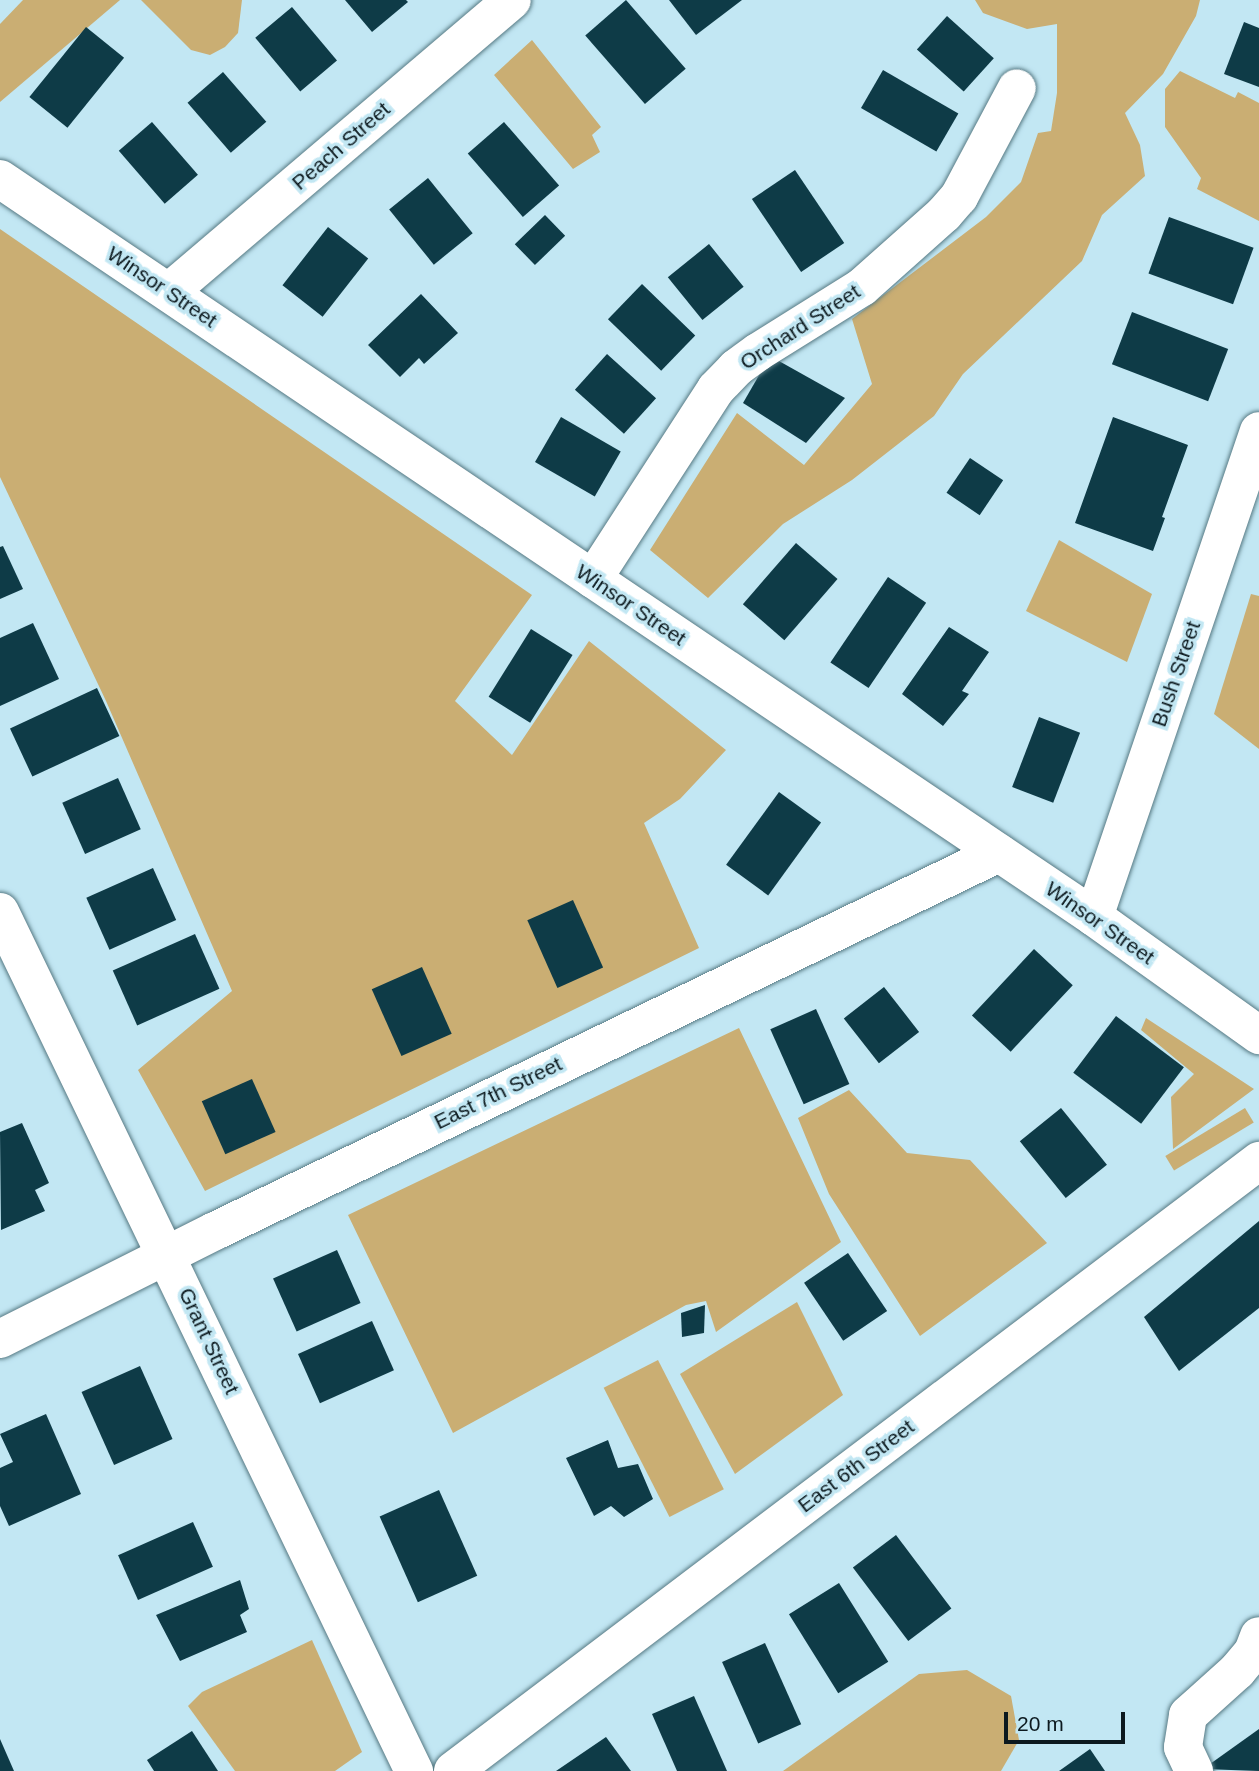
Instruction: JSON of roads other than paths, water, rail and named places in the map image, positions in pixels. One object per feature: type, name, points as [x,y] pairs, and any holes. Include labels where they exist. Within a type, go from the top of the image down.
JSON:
[{"type":"street","name":"Peach Street","points":[[169,292],[512,0]]},
{"type":"street","name":"Orchard Street","points":[[593,579],[716,390],[736,368],[758,352],[862,288],[944,214],[959,197],[1017,88]]},
{"type":"street","name":"Winsor Street","points":[[0,179],[1094,917],[1259,1035]]},
{"type":"street","name":"Bush Street","points":[[1094,917],[1259,431]]},
{"type":"street","name":"East 7th Street","points":[[0,1339],[167,1255],[999,853]]},
{"type":"street","name":"Grant Street","points":[[0,912],[414,1771]]},
{"type":"street","name":"East 6th Street","points":[[453,1771],[1258,1164]]},
{"type":"street","points":[[1194,1771],[1183,1747],[1188,1715],[1237,1671],[1253,1652],[1259,1636]]}]
